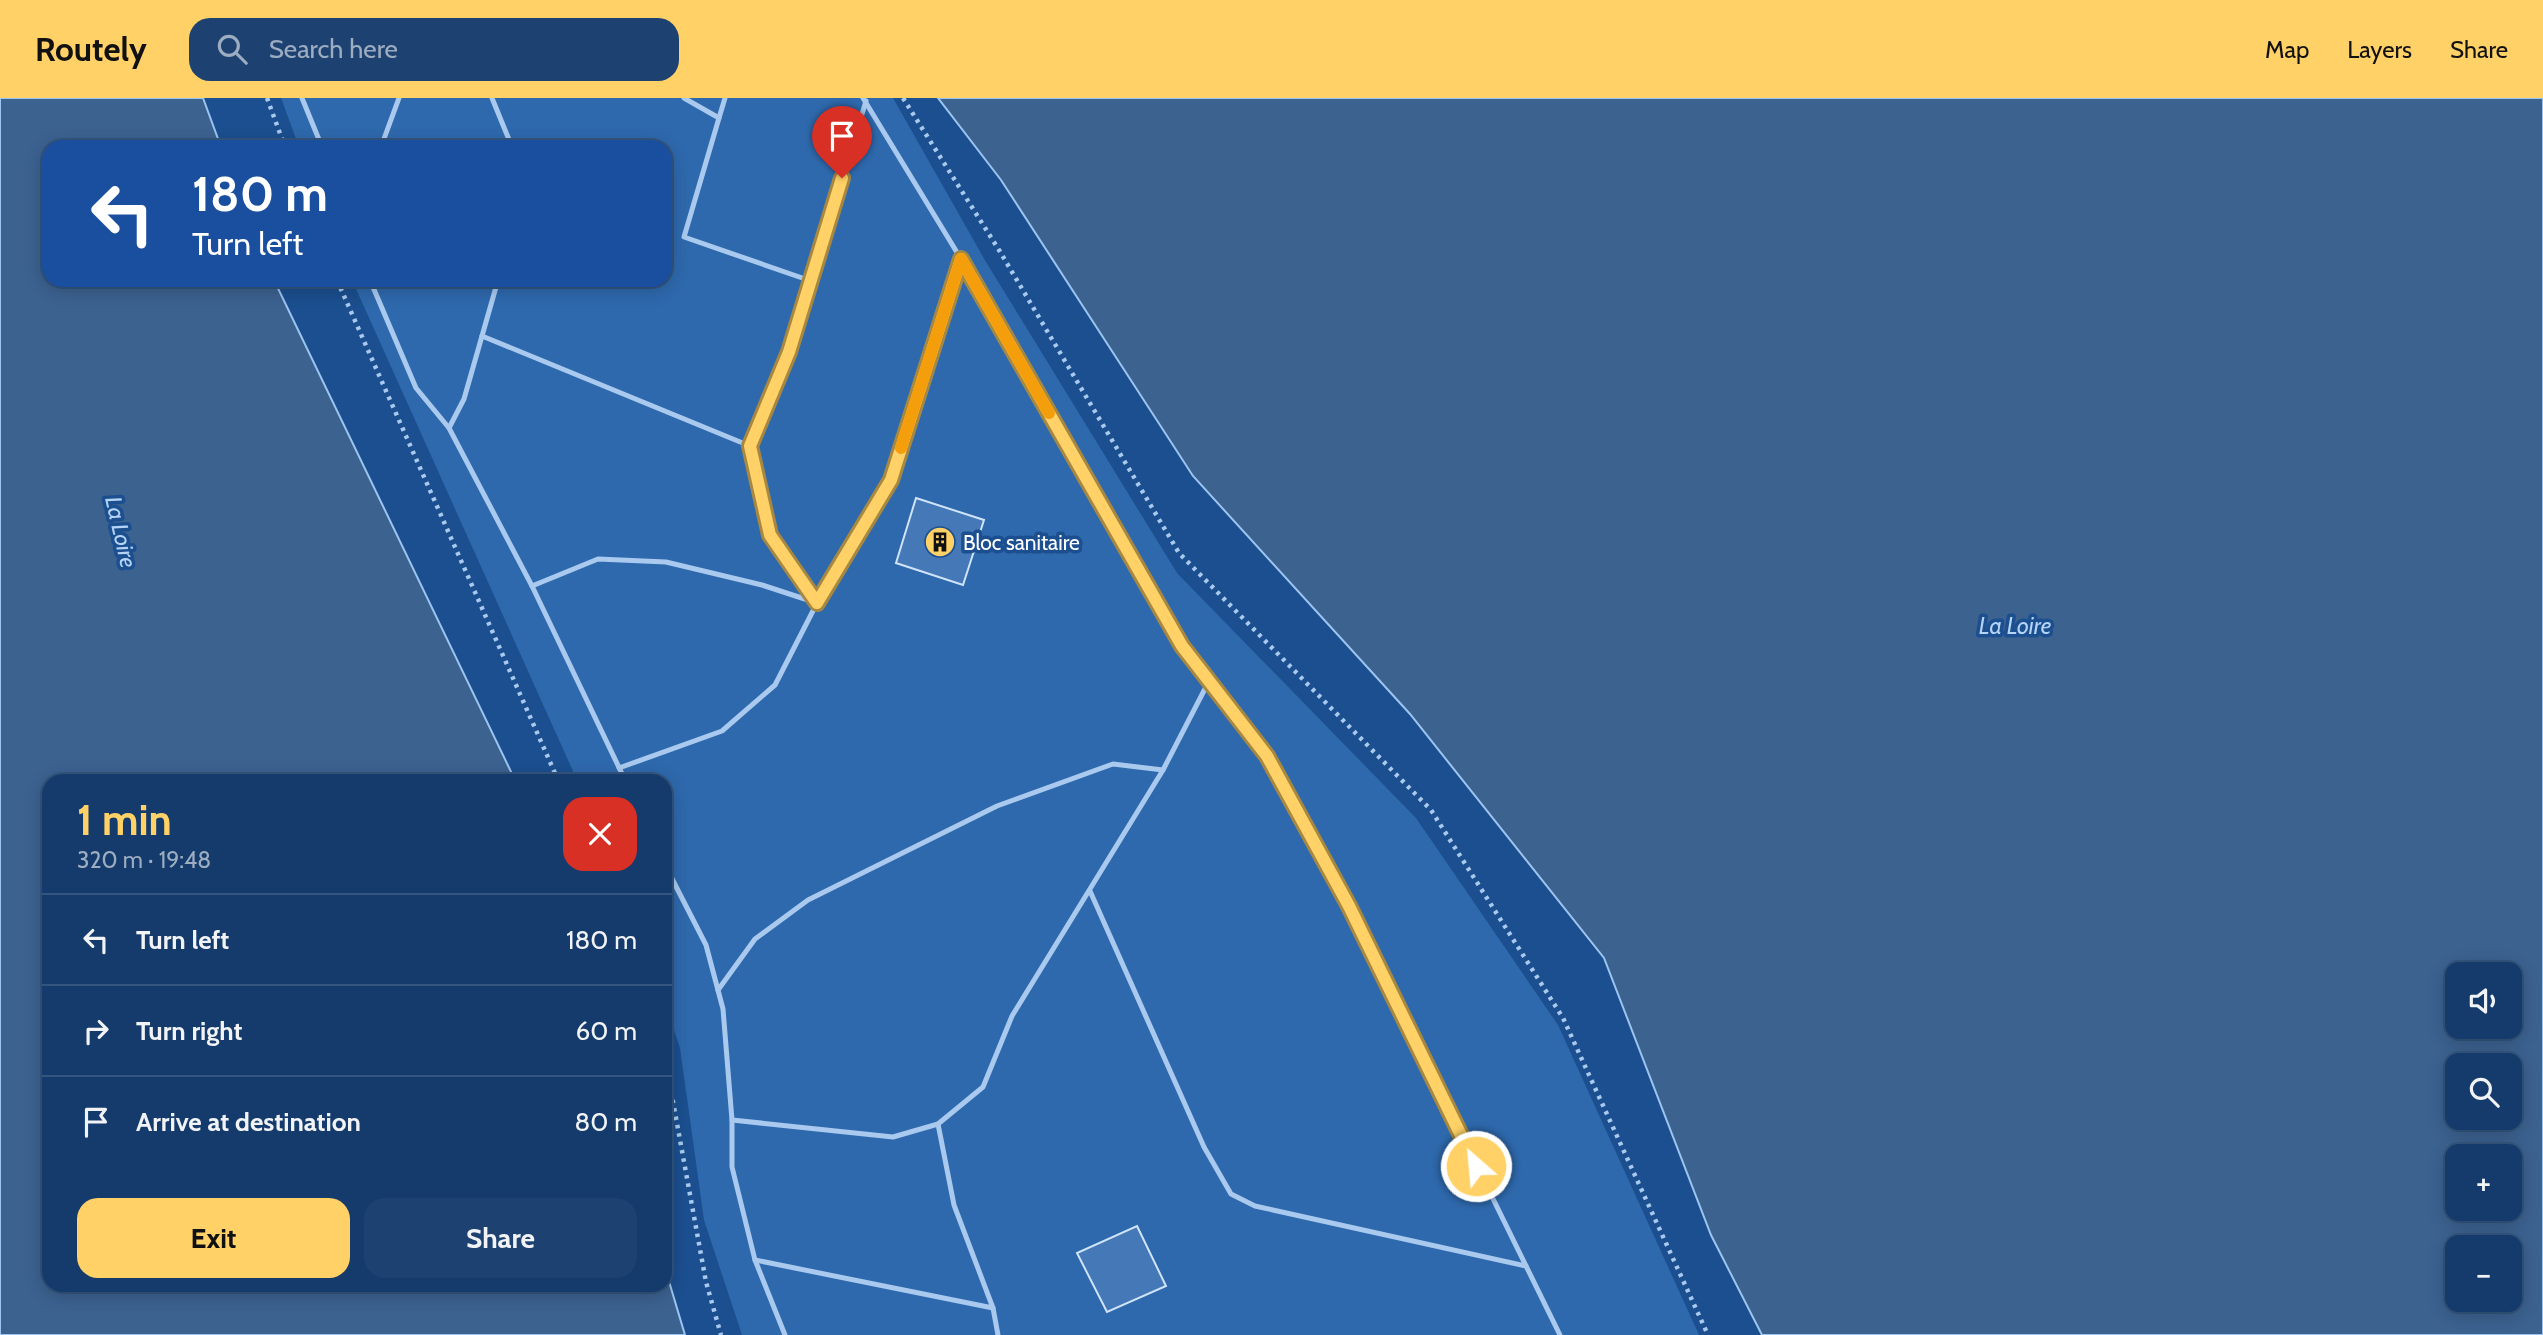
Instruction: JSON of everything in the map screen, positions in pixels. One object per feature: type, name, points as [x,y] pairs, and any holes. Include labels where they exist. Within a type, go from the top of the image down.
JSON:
[{"type":"lane","points":[[302,98],[319,140]]},
{"type":"lane","points":[[384,140],[399,98]]},
{"type":"lane","points":[[492,98],[509,140]]},
{"type":"lane","points":[[684,98],[719,118]]},
{"type":"lane","points":[[726,98],[684,237],[810,281]]},
{"type":"lane","points":[[864,100],[961,259],[1182,646],[1267,756],[1349,906],[1560,1335]]},
{"type":"lane","points":[[817,603],[770,535],[750,446],[789,352],[864,100]]},
{"type":"lane","points":[[619,768],[722,731],[775,685],[817,603],[891,480],[961,259]]},
{"type":"lane","points":[[373,287],[416,388],[449,428],[531,586],[622,774]]},
{"type":"lane","points":[[449,428],[464,399],[496,287]]},
{"type":"lane","points":[[482,336],[750,446]]},
{"type":"lane","points":[[531,586],[598,559],[666,562],[762,585],[817,603]]},
{"type":"lane","points":[[732,1120],[892,1137],[938,1125],[983,1087],[1012,1016],[1163,770],[1209,681]]},
{"type":"lane","points":[[718,990],[755,939],[808,900],[914,847],[997,806],[1113,764],[1163,770]]},
{"type":"lane","points":[[672,879],[706,945],[723,1009],[732,1120],[732,1167],[755,1260],[785,1335]]},
{"type":"lane","points":[[1090,891],[1179,1095],[1231,1194],[1255,1206],[1526,1266]]},
{"type":"lane","points":[[938,1125],[954,1205],[993,1308],[998,1335]]},
{"type":"lane","points":[[755,1260],[993,1308]]},
{"type":"path","points":[[267,98],[282,140]]},
{"type":"path","points":[[903,98],[999,250],[1179,553],[1431,810],[1563,1018],[1708,1335]]},
{"type":"path","points":[[340,287],[555,774]]},
{"type":"path","points":[[672,1096],[706,1282],[721,1335]]},
{"type":"shaded area","points":[[281,98],[893,98],[986,262],[1177,573],[1416,818],[1558,1025],[1699,1335],[742,1335],[704,1220],[680,1048],[672,1024],[672,774],[574,774],[355,287],[672,287],[672,140],[296,140]]},
{"type":"water","name":"La Loire","points":[[0,98],[203,98],[218,140],[42,140],[42,287],[277,287],[512,774],[42,774],[42,1292],[672,1291],[685,1335],[0,1335]]},
{"type":"water","name":"La Loire","points":[[938,98],[2543,98],[2543,1335],[1762,1335],[1711,1235],[1604,958],[1410,714],[1193,476],[1001,180]]},
{"type":"building","name":"Bloc sanitaire","points":[[916,498],[984,520],[963,585],[896,563]]},
{"type":"building","points":[[1137,1226],[1166,1286],[1107,1312],[1077,1253]]},
{"type":"slow traffic","points":[[901,448],[961,259],[1049,413]]},
{"type":"place","name":"Bloc sanitaire","points":[[940,542]]},
{"type":"route","points":[[842,178],[789,352],[750,446],[770,535],[817,603],[891,480],[961,259],[1182,646],[1267,756],[1349,906],[1476,1166]]}]
